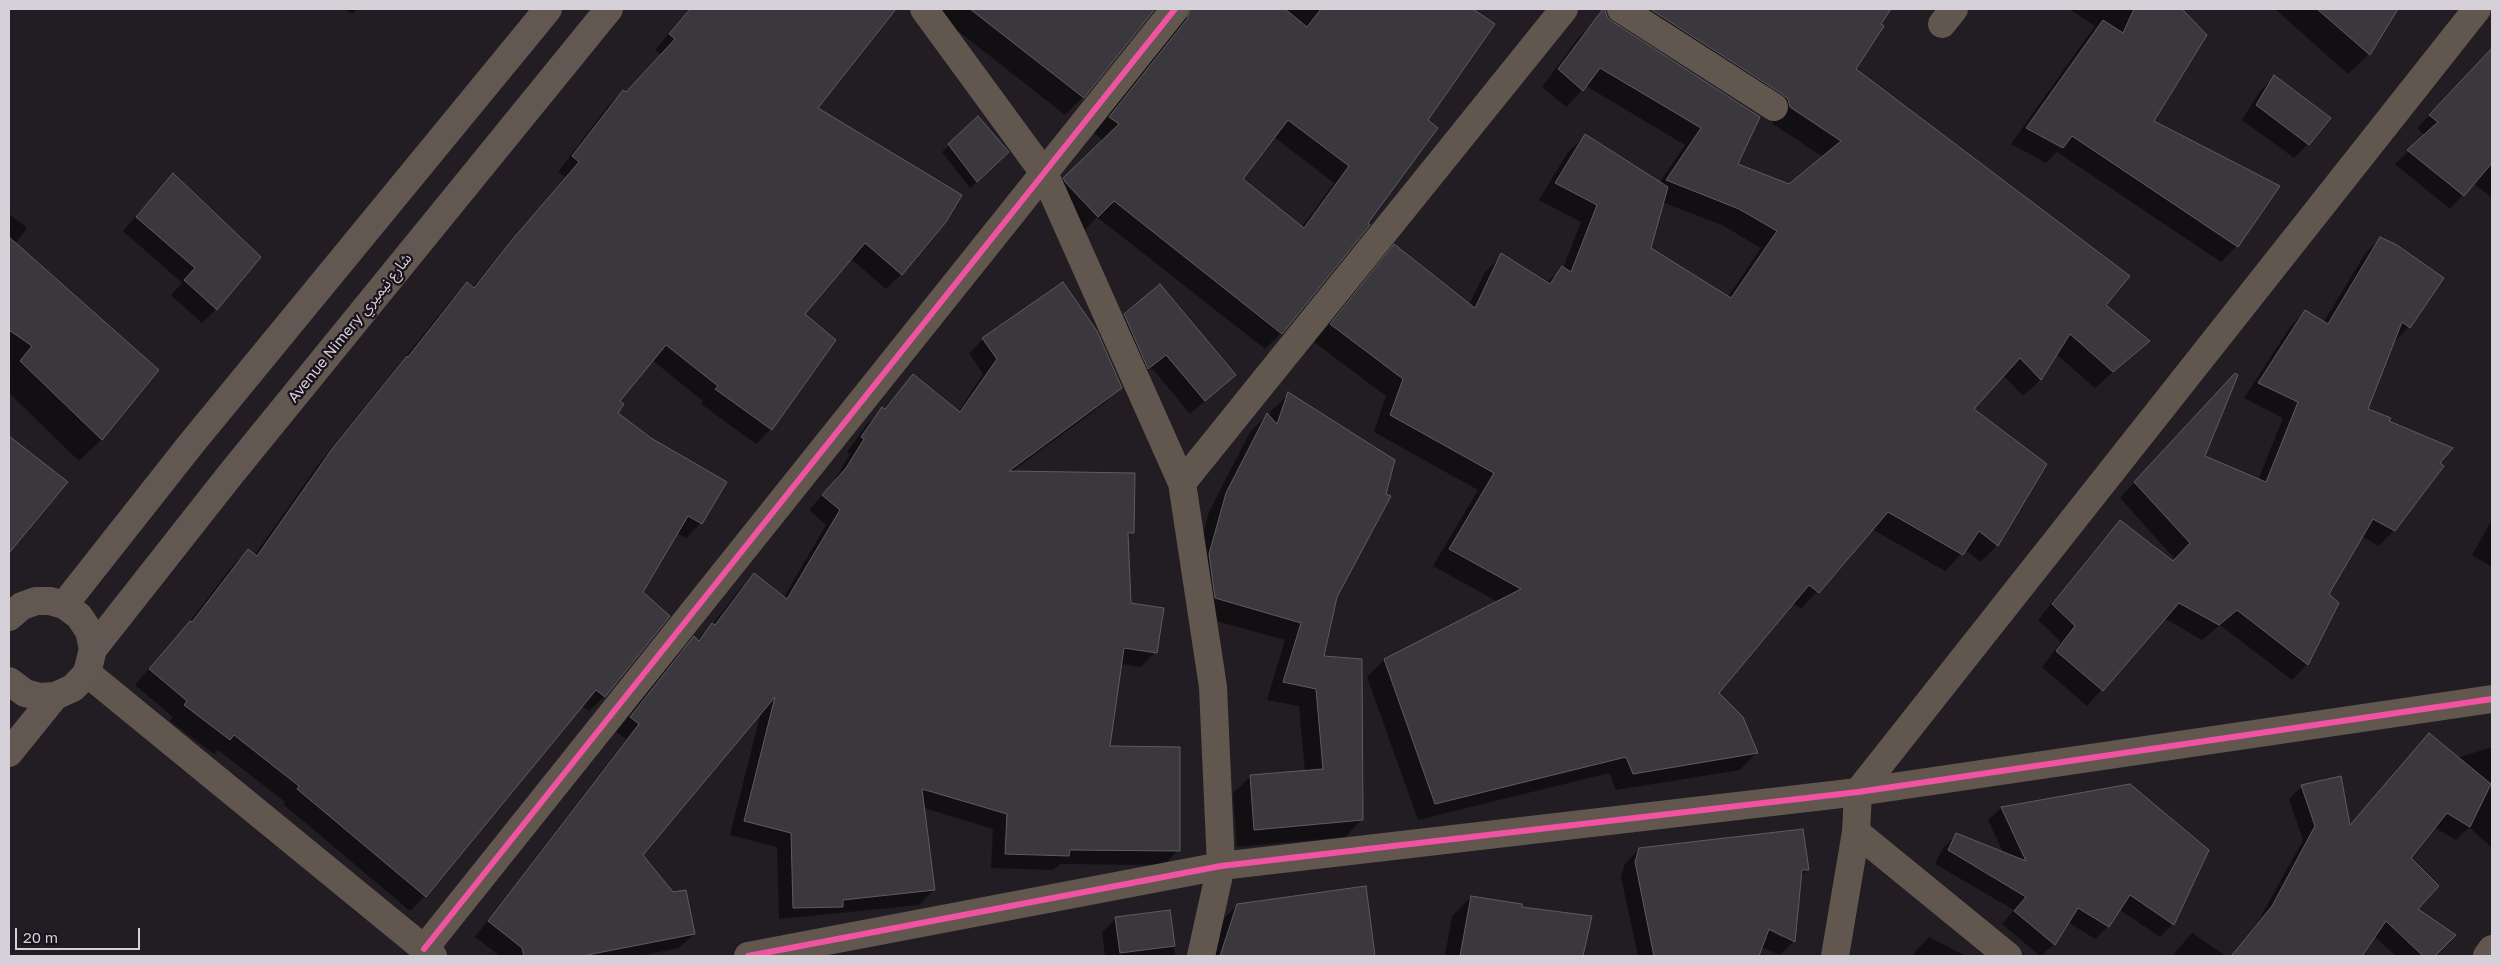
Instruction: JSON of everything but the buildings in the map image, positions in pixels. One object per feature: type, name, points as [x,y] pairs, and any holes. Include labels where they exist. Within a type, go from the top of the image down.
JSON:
[{"type":"main road","points":[[64,605],[191,444],[548,9]]},
{"type":"main road","name":"Avenue Nimery شارع نيميري","points":[[55,696],[73,688],[90,661],[237,468],[609,9]]},
{"type":"main road","points":[[9,615],[22,606],[36,601],[50,601],[64,605],[79,616],[89,631],[90,661]]},
{"type":"main road","points":[[9,681],[25,693],[40,697],[55,696]]},
{"type":"main road","points":[[9,753],[55,696]]},
{"type":"street","points":[[924,9],[1044,172],[1182,484],[1213,687],[1221,866],[1201,956]]},
{"type":"street","points":[[90,661],[429,952],[1174,9]]},
{"type":"street","points":[[1182,484],[1564,9]]},
{"type":"street","points":[[1621,9],[1774,107]]},
{"type":"street","points":[[1835,956],[1856,832],[1858,792],[2477,9]]},
{"type":"street","points":[[748,956],[1221,866],[1858,792],[2492,698]]},
{"type":"street","points":[[1856,832],[2008,956]]},
{"type":"street","points":[[2487,956],[2492,949]]},
{"type":"cycle path","points":[[424,949],[1175,9]]},
{"type":"cycle path","points":[[748,956],[1221,866],[1858,792],[2492,699]]}]
